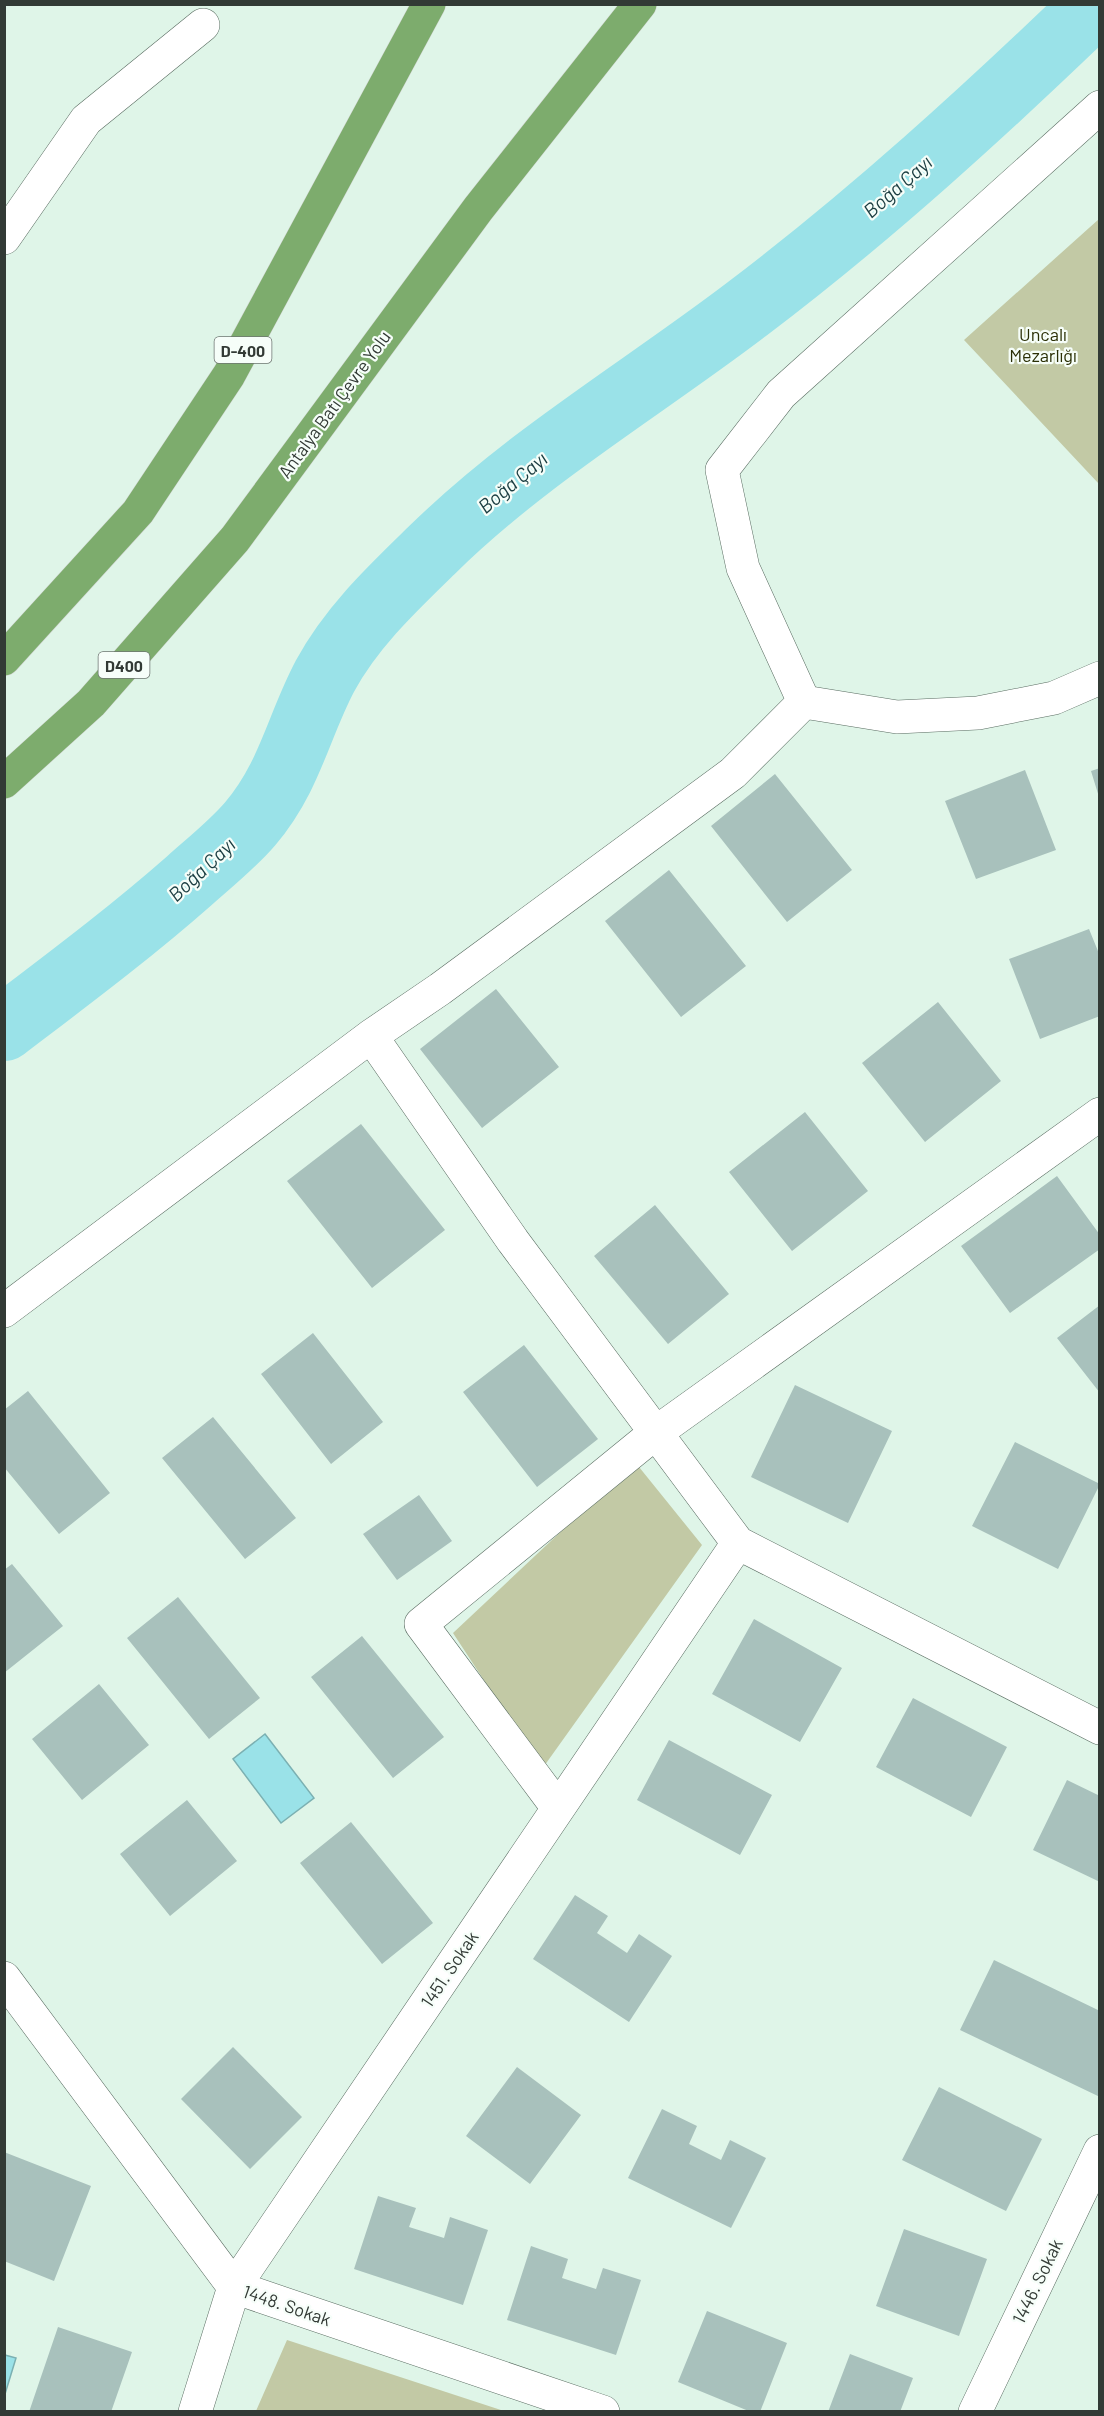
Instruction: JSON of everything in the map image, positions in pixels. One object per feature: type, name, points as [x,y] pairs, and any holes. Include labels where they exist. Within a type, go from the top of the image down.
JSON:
[{"type":"highway","name":"D-400","points":[[4,659],[138,512],[229,375],[429,4]]},
{"type":"highway","name":"Antalya Batı Çevre Yolu","points":[[4,782],[91,703],[235,538],[478,209],[640,4]]},
{"type":"street","points":[[4,238],[86,120],[203,25]]},
{"type":"street","points":[[804,702],[743,568],[722,470],[782,394],[1100,107]]},
{"type":"street","points":[[804,702],[897,717],[978,713],[1054,698],[1100,678]]},
{"type":"street","points":[[4,1311],[371,1036],[440,989],[733,773],[804,702]]},
{"type":"street","points":[[371,1036],[513,1241],[654,1434],[738,1543],[1100,1728]]},
{"type":"street","points":[[558,1808],[422,1624],[654,1434],[1100,1114]]},
{"type":"street","name":"1451. Sokak","points":[[195,2412],[234,2287],[738,1543]]},
{"type":"street","name":"1448. Sokak","points":[[4,1978],[234,2287],[603,2412]]},
{"type":"street","name":"1446. Sokak","points":[[975,2412],[1100,2151]]},
{"type":"green space","name":"Uncalı Mezarlığı","points":[[1099,219],[1099,484],[964,340]]},
{"type":"green space","points":[[635,1462],[702,1545],[542,1769],[453,1633]]},
{"type":"green space","points":[[287,2340],[504,2411],[256,2411]]},
{"type":"water","points":[[265,1734],[314,1798],[281,1823],[233,1759]]},
{"type":"water","points":[[4,2355],[16,2358],[5,2394]]},
{"type":"building","points":[[1100,768],[1100,797],[1099,797],[1091,771]]},
{"type":"building","points":[[1025,770],[1056,850],[976,879],[945,801]]},
{"type":"building","points":[[775,774],[852,870],[787,922],[711,826]]},
{"type":"building","points":[[669,870],[746,966],[681,1017],[605,921]]},
{"type":"building","points":[[1089,929],[1100,956],[1100,1016],[1040,1039],[1009,959]]},
{"type":"building","points":[[496,989],[559,1067],[482,1128],[420,1049]]},
{"type":"building","points":[[938,1002],[1001,1081],[925,1142],[862,1063]]},
{"type":"building","points":[[805,1112],[868,1191],[792,1251],[729,1172]]},
{"type":"building","points":[[361,1124],[445,1230],[372,1288],[287,1181]]},
{"type":"building","points":[[1057,1176],[1100,1235],[1100,1249],[1010,1313],[961,1246]]},
{"type":"building","points":[[655,1205],[729,1294],[668,1344],[594,1256]]},
{"type":"building","points":[[1100,1305],[1100,1393],[1057,1338]]},
{"type":"building","points":[[313,1333],[383,1422],[331,1464],[261,1374]]},
{"type":"building","points":[[524,1345],[598,1439],[537,1487],[463,1392]]},
{"type":"building","points":[[795,1385],[892,1431],[848,1523],[751,1477]]},
{"type":"building","points":[[28,1391],[110,1493],[59,1534],[4,1467],[4,1410]]},
{"type":"building","points":[[213,1417],[296,1518],[245,1559],[162,1458]]},
{"type":"building","points":[[1015,1442],[1100,1484],[1058,1569],[972,1526]]},
{"type":"building","points":[[419,1495],[452,1541],[397,1580],[363,1534]]},
{"type":"building","points":[[12,1564],[63,1626],[4,1673],[4,1570]]},
{"type":"building","points":[[178,1597],[260,1698],[209,1739],[127,1638]]},
{"type":"building","points":[[754,1619],[842,1668],[800,1742],[712,1694]]},
{"type":"building","points":[[362,1636],[444,1737],[393,1778],[311,1677]]},
{"type":"building","points":[[99,1684],[149,1745],[82,1800],[32,1739]]},
{"type":"building","points":[[913,1698],[1007,1747],[971,1817],[876,1767]]},
{"type":"building","points":[[669,1740],[772,1795],[740,1855],[637,1800]]},
{"type":"building","points":[[1067,1780],[1100,1796],[1100,1882],[1033,1850]]},
{"type":"building","points":[[187,1800],[237,1861],[170,1916],[120,1854]]},
{"type":"building","points":[[351,1822],[433,1923],[382,1964],[300,1863]]},
{"type":"building","points":[[575,1895],[608,1916],[597,1933],[627,1953],[639,1934],[672,1956],[629,2022],[533,1959]]},
{"type":"building","points":[[994,1960],[1100,2011],[1100,2097],[960,2030]]},
{"type":"building","points":[[233,2047],[302,2117],[250,2169],[181,2099]]},
{"type":"building","points":[[517,2067],[581,2115],[530,2184],[466,2136]]},
{"type":"building","points":[[939,2087],[1042,2139],[1006,2211],[902,2160]]},
{"type":"building","points":[[662,2109],[697,2126],[689,2144],[721,2160],[730,2140],[766,2158],[731,2228],[628,2178]]},
{"type":"building","points":[[4,2152],[91,2186],[54,2281],[4,2261]]},
{"type":"building","points":[[378,2196],[416,2208],[409,2227],[444,2238],[450,2217],[488,2230],[463,2305],[354,2269]]},
{"type":"building","points":[[904,2229],[987,2259],[959,2336],[876,2306]]},
{"type":"building","points":[[531,2246],[568,2259],[562,2278],[596,2289],[603,2268],[641,2280],[616,2355],[507,2320]]},
{"type":"building","points":[[707,2311],[787,2343],[760,2412],[751,2412],[678,2382]]},
{"type":"building","points":[[58,2327],[132,2352],[111,2412],[29,2412]]},
{"type":"building","points":[[850,2354],[913,2378],[900,2412],[828,2412]]},
{"type":"waterway","name":"Boğa Çayı","points":[[4,1028],[144,919],[220,854],[250,824],[275,788],[325,676],[348,640],[403,578],[469,515],[546,453],[793,274],[969,123],[1096,4]]}]
